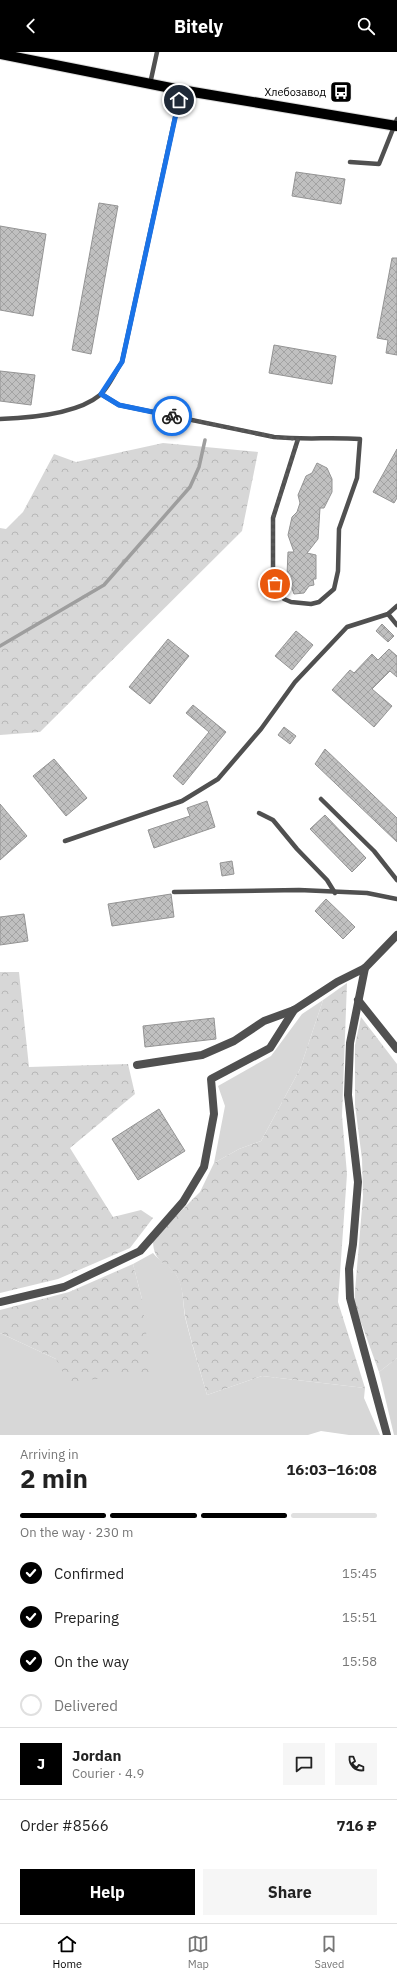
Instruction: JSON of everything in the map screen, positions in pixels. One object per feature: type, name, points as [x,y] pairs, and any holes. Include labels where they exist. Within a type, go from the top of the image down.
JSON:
[{"type":"main road","points":[[0,54],[181,90],[396,123]]},
{"type":"street","points":[[137,1065],[202,1055],[234,1041],[264,1021],[294,1010],[337,982],[365,968],[397,935]]},
{"type":"street","points":[[365,968],[350,1043],[348,1095],[358,1182],[353,1244],[349,1269],[350,1298],[387,1435]]},
{"type":"street","points":[[358,1000],[397,1049]]},
{"type":"street","points":[[0,1302],[64,1287],[140,1251],[184,1202],[204,1167],[214,1114],[211,1079],[270,1048],[294,1010]]},
{"type":"lane","points":[[150,84],[157,52]]},
{"type":"lane","points":[[0,419],[26,418],[79,407],[101,394],[122,362],[181,90]]},
{"type":"lane","points":[[350,162],[380,164],[396,123]]},
{"type":"lane","points":[[101,394],[119,405],[274,437],[298,439],[333,437],[360,439],[357,478],[339,529],[338,571],[334,589],[319,602],[312,604],[291,602],[284,599],[279,594],[273,574],[273,518],[298,439]]},
{"type":"lane","points":[[65,841],[182,801],[218,780],[261,730],[295,682],[347,627],[388,614],[397,606]]},
{"type":"lane","points":[[388,614],[397,625]]},
{"type":"lane","points":[[320,799],[374,851],[397,880]]},
{"type":"lane","points":[[259,813],[273,820],[297,849],[327,880],[335,892]]},
{"type":"lane","points":[[174,892],[299,890],[367,893],[397,899]]},
{"type":"green space","points":[[163,443],[258,452],[242,531],[40,732],[0,735],[0,528],[6,529],[23,512],[54,454],[76,462]]},
{"type":"green space","points":[[0,972],[19,972],[29,1067],[128,1064],[135,1094],[70,1148],[113,1217],[141,1210],[153,1218],[130,1248],[58,1279],[0,1293]]},
{"type":"green space","points":[[347,983],[342,1116],[347,1174],[338,1302],[365,1388],[262,1376],[207,1395],[186,1320],[182,1290],[179,1281],[172,1270],[156,1256],[153,1242],[165,1227],[200,1192],[214,1163],[239,1149],[261,1141],[300,1069],[323,1000]]},
{"type":"green space","points":[[323,1000],[300,1069],[261,1141],[239,1149],[214,1163],[225,1106],[218,1086],[271,1056],[302,1014]]},
{"type":"green space","points":[[361,1017],[397,1064],[397,1358],[379,1372],[354,1303],[363,1196],[362,1159],[355,1105],[355,1045]]},
{"type":"green space","points":[[153,1253],[172,1269],[180,1281],[186,1321],[207,1395],[262,1376],[365,1388],[364,1398],[380,1435],[349,1435],[321,1431],[308,1435],[0,1435],[0,1333],[56,1359],[142,1299],[133,1264]]},
{"type":"green space","points":[[133,1264],[142,1299],[151,1373],[68,1382],[56,1359],[0,1333],[0,1310],[69,1292]]},
{"type":"green space","points":[[397,1358],[397,1435],[394,1435],[379,1372]]},
{"type":"building","points":[[296,172],[345,179],[341,204],[292,196]]},
{"type":"building","points":[[99,203],[118,206],[91,354],[72,350]]},
{"type":"building","points":[[0,226],[46,234],[33,316],[0,310]]},
{"type":"building","points":[[392,258],[397,258],[397,355],[386,353],[388,340],[377,338]]},
{"type":"building","points":[[274,345],[336,356],[332,384],[269,373]]},
{"type":"building","points":[[0,371],[35,375],[31,405],[0,401]]},
{"type":"building","points":[[397,449],[397,498],[394,503],[373,492]]},
{"type":"building","points":[[317,463],[327,468],[332,479],[332,492],[324,508],[320,508],[318,539],[307,553],[316,555],[316,579],[313,579],[314,585],[309,586],[304,593],[294,594],[287,575],[288,552],[294,552],[288,535],[292,517],[297,512],[300,503],[298,495],[306,476],[312,473]]},
{"type":"building","points":[[382,624],[394,636],[388,642],[376,631]]},
{"type":"building","points":[[296,631],[313,645],[292,670],[275,656]]},
{"type":"building","points":[[168,639],[189,656],[150,704],[129,687]]},
{"type":"building","points":[[389,649],[397,656],[397,677],[390,671],[372,689],[392,706],[374,727],[332,690],[350,670],[354,673],[372,654],[378,660]]},
{"type":"building","points":[[193,705],[226,732],[183,785],[173,776],[209,732],[186,713]]},
{"type":"building","points":[[284,727],[296,736],[290,744],[278,735]]},
{"type":"building","points":[[325,749],[397,818],[397,842],[315,764]]},
{"type":"building","points":[[54,759],[87,798],[66,816],[33,776]]},
{"type":"building","points":[[207,801],[215,827],[154,848],[148,830],[190,816],[187,808]]},
{"type":"building","points":[[0,804],[27,836],[0,860]]},
{"type":"building","points":[[325,815],[366,858],[352,872],[310,829]]},
{"type":"building","points":[[232,861],[234,874],[222,876],[220,863]]},
{"type":"building","points":[[171,894],[174,917],[112,926],[108,904]]},
{"type":"building","points":[[326,899],[355,927],[343,939],[315,911]]},
{"type":"building","points":[[24,914],[28,941],[0,945],[0,917]]},
{"type":"building","points":[[214,1018],[216,1039],[145,1047],[143,1026]]},
{"type":"building","points":[[159,1109],[185,1151],[138,1180],[112,1139]]},
{"type":"waterway","points":[[0,646],[104,585],[190,487],[199,467],[205,440]]},
{"type":"way so far","points":[[172,416],[274,437],[298,439],[273,518],[272,543],[273,574],[275,584]]},
{"type":"place","name":"Хлебозавод","points":[[341,92]]},
{"type":"route","points":[[172,416],[119,405],[101,394],[122,362],[179,100]]}]
